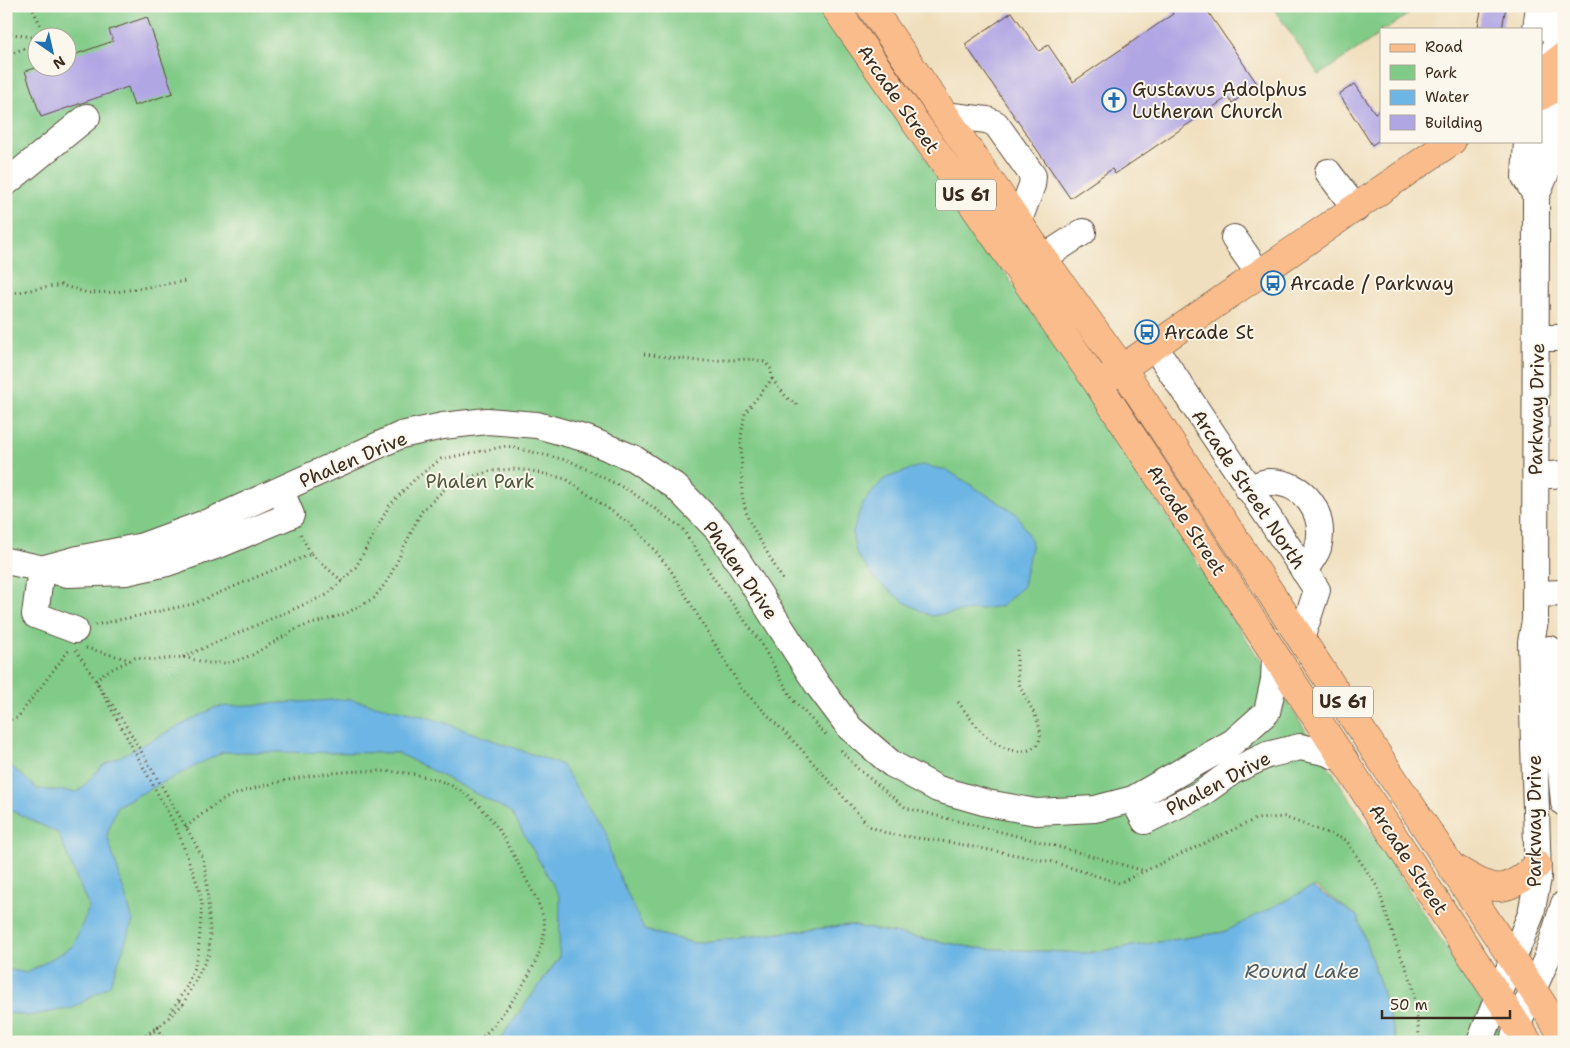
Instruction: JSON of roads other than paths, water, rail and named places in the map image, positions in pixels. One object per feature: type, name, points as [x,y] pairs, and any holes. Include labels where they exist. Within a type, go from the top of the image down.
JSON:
[{"type":"main road","name":"Arcade Street","points":[[834,6],[1098,384],[1497,995],[1519,1036]]},
{"type":"main road","name":"Arcade Street","points":[[870,6],[1042,258],[1122,368],[1564,1037]]},
{"type":"main road","points":[[1098,384],[1451,144]]},
{"type":"main road","points":[[1453,868],[1486,887],[1506,887],[1525,877],[1537,865]]},
{"type":"street","points":[[1536,28],[1539,6]]},
{"type":"street","name":"Parkway Drive","points":[[1480,1042],[1497,995],[1531,914],[1538,878],[1532,642],[1535,621],[1536,196],[1546,173],[1552,77],[1560,6]]},
{"type":"street","points":[[944,115],[987,120],[996,124],[1033,176],[1032,185],[1018,223]]},
{"type":"street","points":[[6,183],[87,117]]},
{"type":"street","name":"Parkway Drive","points":[[1527,142],[1525,177],[1536,196]]},
{"type":"street","points":[[1328,172],[1356,209]]},
{"type":"street","points":[[1042,258],[1083,232]]},
{"type":"street","points":[[1234,238],[1260,275]]},
{"type":"street","points":[[1537,338],[1564,338]]},
{"type":"street","name":"Arcade Street North","points":[[1154,346],[1317,590],[1301,638]]},
{"type":"street","name":"Phalen Drive","points":[[41,569],[78,559],[143,546],[211,521],[401,435],[443,426],[487,421],[537,424],[587,439],[633,458],[675,486],[718,530],[789,641],[850,728],[892,764],[938,789],[987,803],[1036,812],[1096,809],[1133,800],[1210,772],[1247,764],[1268,754],[1300,747],[1325,752],[1344,760]]},
{"type":"street","points":[[1536,476],[1564,474]]},
{"type":"street","points":[[1248,489],[1268,481],[1291,485],[1310,500],[1320,518],[1318,548],[1304,571]]},
{"type":"street","name":"Phalen Drive","points":[[6,561],[68,574],[126,572],[166,563],[221,544],[291,515],[281,490]]},
{"type":"street","points":[[41,569],[35,615],[74,638]]},
{"type":"street","points":[[1535,594],[1564,593]]},
{"type":"street","name":"Parkway Drive","points":[[1535,621],[1549,639],[1564,803]]},
{"type":"street","name":"Phalen Drive","points":[[1210,772],[1233,742],[1267,712],[1274,680],[1275,656]]},
{"type":"street","points":[[1233,742],[1247,764]]},
{"type":"street","name":"Parkway Drive","points":[[1519,1036],[1533,989],[1560,940],[1564,904]]},
{"type":"water","points":[[922,465],[947,470],[1017,514],[1032,542],[1023,586],[1002,606],[931,616],[906,603],[877,581],[857,555],[852,534],[862,504],[884,479]]},
{"type":"water","name":"Round Lake","points":[[349,699],[428,717],[562,765],[605,833],[613,862],[644,930],[693,943],[849,925],[975,948],[1087,953],[1224,932],[1312,887],[1357,916],[1397,1042],[498,1042],[559,958],[560,897],[511,812],[398,753],[223,752],[117,806],[107,835],[133,921],[110,985],[73,1008],[28,1016],[6,1012],[6,969],[27,973],[73,946],[89,908],[58,833],[6,808],[6,761],[37,789],[78,792],[103,765],[216,707]]},
{"type":"place","name":"Gustavus Adolphus Lutheran Church","points":[[1114,100]]},
{"type":"place","name":"Arcade / Parkway","points":[[1273,283]]},
{"type":"place","name":"Arcade St","points":[[1147,332]]},
{"type":"park label","name":"Phalen Park","points":[[480,481]]}]
